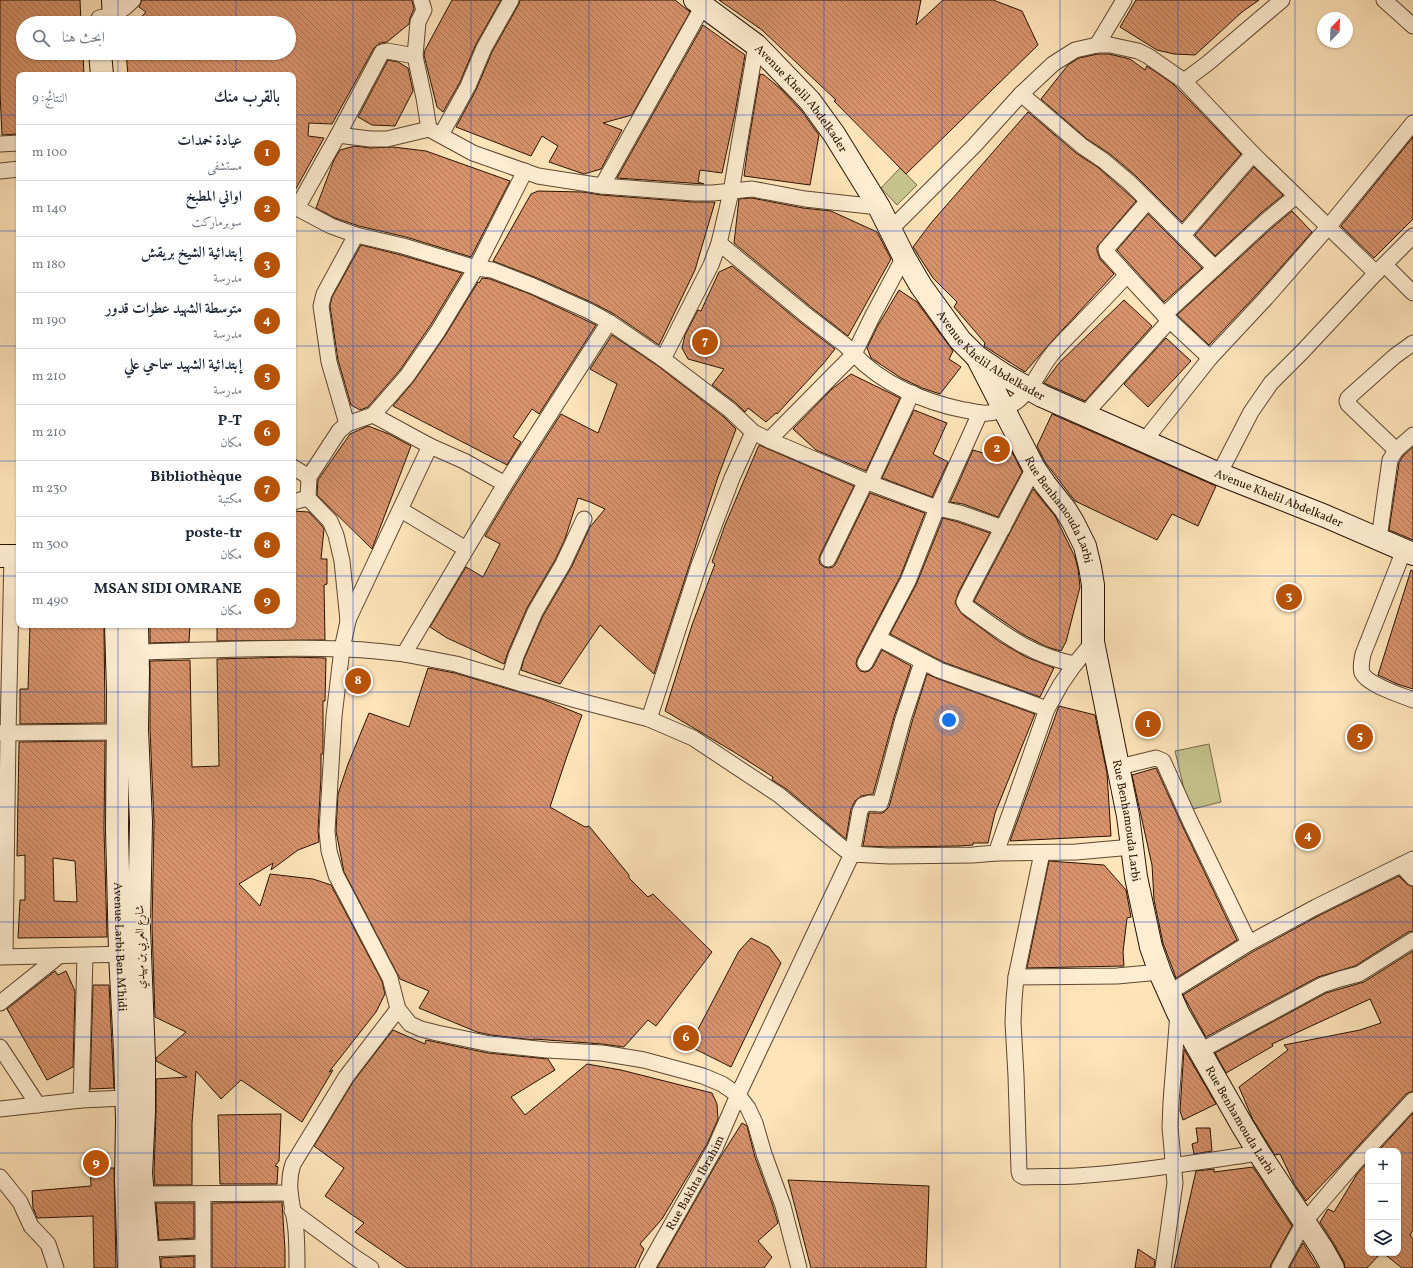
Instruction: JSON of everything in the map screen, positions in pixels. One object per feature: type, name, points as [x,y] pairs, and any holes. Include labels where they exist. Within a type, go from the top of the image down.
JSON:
[{"type":"street","points":[[106,13],[126,7],[133,0]]},
{"type":"street","points":[[421,0],[424,10],[418,22],[415,56],[424,98],[435,132]]},
{"type":"street","points":[[435,132],[468,86],[484,48],[511,0]]},
{"type":"street","points":[[1097,45],[1124,0]]},
{"type":"street","points":[[1184,81],[1208,63],[1282,0]]},
{"type":"street","points":[[1384,0],[1413,26]]},
{"type":"street","points":[[602,186],[699,3]]},
{"type":"street","name":"Avenue Khelil Abdelkader","points":[[699,3],[756,45],[799,88],[822,117],[879,207],[904,257],[938,310],[960,340],[977,357],[1029,390],[1219,474],[1409,552]]},
{"type":"street","points":[[663,359],[711,265],[719,243],[731,192],[756,45]]},
{"type":"street","points":[[890,230],[974,146],[1021,94],[1054,64],[1075,50],[1097,45],[1110,45],[1138,51],[1148,56],[1184,81],[1253,154],[1296,196],[1380,269],[1413,293]]},
{"type":"street","points":[[296,205],[338,135],[382,52],[387,51],[415,56]]},
{"type":"street","points":[[101,60],[102,72]]},
{"type":"street","points":[[114,60],[115,72]]},
{"type":"street","points":[[1021,94],[1082,146],[1130,183],[1215,268]]},
{"type":"street","points":[[1145,440],[1210,358],[1266,298],[1329,226],[1413,123]]},
{"type":"street","points":[[338,135],[370,139],[388,139],[435,132],[473,153],[538,176],[602,186],[694,193],[752,190],[805,199],[879,207]]},
{"type":"street","points":[[0,144],[16,143]]},
{"type":"street","points":[[1183,235],[1253,154]]},
{"type":"street","points":[[0,171],[16,169]]},
{"type":"street","points":[[348,620],[342,561],[336,535],[330,522],[308,498],[309,477],[339,431],[347,424],[373,415],[407,376],[438,331],[476,268],[525,171]]},
{"type":"street","points":[[1085,414],[1167,318],[1215,268],[1296,196]]},
{"type":"street","points":[[1148,201],[1106,249],[1107,253],[1167,318],[1210,358]]},
{"type":"street","points":[[296,208],[331,226],[356,235],[403,246],[476,268],[492,270],[533,286],[609,322],[663,359],[730,410],[753,432],[868,482],[937,508],[960,513],[1003,528]]},
{"type":"street","points":[[347,424],[329,362],[321,306],[324,294],[356,235]]},
{"type":"street","points":[[1219,474],[1251,412],[1271,383],[1304,351],[1380,269],[1413,236]]},
{"type":"street","points":[[719,243],[806,315],[845,345],[861,362],[877,374],[912,394],[933,402],[980,413],[990,413],[1004,409],[1016,402],[1029,390],[1053,353],[1127,275]]},
{"type":"street","points":[[769,440],[854,354],[904,257]]},
{"type":"street","points":[[404,654],[505,484],[609,322]]},
{"type":"street","points":[[1396,450],[1346,401],[1390,361],[1413,343]]},
{"type":"street","name":"Rue Benhamouda Larbi","points":[[977,357],[1034,468],[1074,522],[1085,546],[1093,586],[1093,642],[1128,816],[1136,877],[1142,907],[1151,947],[1160,972],[1178,1013],[1258,1153],[1323,1250],[1333,1268]]},
{"type":"street","points":[[828,559],[912,394]]},
{"type":"street","points":[[865,663],[908,581],[937,508],[980,413]]},
{"type":"street","points":[[373,415],[430,446],[464,461],[505,484]]},
{"type":"street","points":[[649,719],[698,568],[732,478],[753,432]]},
{"type":"street","points":[[1379,539],[1390,460],[1396,450],[1413,435]]},
{"type":"street","points":[[430,446],[348,620],[342,648],[334,716],[327,831],[329,851],[336,875],[390,978],[398,1009],[410,1024],[432,1032],[490,1044],[546,1050],[602,1053],[644,1060],[703,1076],[722,1084],[738,1095],[748,1108],[755,1122],[764,1154],[782,1206],[799,1268]]},
{"type":"street","points":[[1034,468],[967,595],[965,605],[991,625],[1025,647],[1050,658],[1075,664]]},
{"type":"street","points":[[296,469],[309,477]]},
{"type":"street","points":[[296,501],[308,498]]},
{"type":"street","points":[[401,510],[466,549]]},
{"type":"street","points":[[509,679],[516,656],[535,612],[563,564],[584,519]]},
{"type":"street","points":[[1409,552],[1363,654],[1361,664],[1363,673],[1367,678],[1376,684],[1413,700]]},
{"type":"street","points":[[10,556],[4,733],[3,957],[130,954]]},
{"type":"street","name":"Avenue Larbi Ben M'hidi","points":[[116,628],[118,732],[117,829],[130,954],[125,1051],[127,1120],[126,1181],[129,1268]]},
{"type":"street","name":"شارع العربي بن مهيدي","points":[[137,628],[137,729],[141,822],[139,898],[130,954],[141,1020],[144,1059],[144,1112],[141,1173],[148,1258]]},
{"type":"street","points":[[878,638],[922,662],[968,681],[1047,709]]},
{"type":"street","points":[[996,853],[1047,709],[1061,684],[1093,642]]},
{"type":"street","points":[[137,652],[196,652],[269,648],[342,648],[404,654],[456,664],[576,700],[649,719],[693,738],[779,795],[852,854],[904,856],[973,855],[996,853],[1042,853],[1132,847]]},
{"type":"street","name":"Rue Bakhta Ibrahim","points":[[647,1268],[715,1148],[738,1095],[852,854],[860,811],[863,805],[870,803],[880,804],[903,719],[922,662]]},
{"type":"street","points":[[4,733],[118,732]]},
{"type":"street","points":[[1119,768],[1156,758],[1163,761],[1190,821],[1249,943]]},
{"type":"street","points":[[1042,853],[1016,977],[1012,1022],[1020,1175],[1024,1177],[1075,1176],[1174,1166],[1258,1153]]},
{"type":"street","points":[[1169,993],[1249,943],[1316,906],[1407,862],[1413,878]]},
{"type":"street","points":[[1200,1052],[1322,985],[1359,974],[1413,940]]},
{"type":"street","points":[[0,1003],[59,956]]},
{"type":"street","points":[[80,1100],[85,956]]},
{"type":"street","points":[[1016,977],[1117,976],[1160,972]]},
{"type":"street","points":[[297,1268],[296,1229],[290,1193],[290,1175],[293,1164],[346,1077],[398,1009]]},
{"type":"street","points":[[1163,1268],[1174,1183],[1174,1166],[1170,1127],[1178,1013]]},
{"type":"street","points":[[0,1047],[38,1104]]},
{"type":"street","points":[[0,1108],[80,1100],[126,1098]]},
{"type":"street","points":[[1279,1268],[1304,1222],[1353,1165],[1413,1100]]},
{"type":"street","points":[[0,1178],[20,1202],[31,1226],[48,1244],[56,1268]]},
{"type":"street","points":[[143,1194],[290,1193]]},
{"type":"street","points":[[203,1194],[203,1268]]},
{"type":"street","points":[[292,1211],[371,1268]]},
{"type":"street","points":[[148,1258],[203,1247]]},
{"type":"shaded area","points":[[900,168],[917,185],[897,205],[881,188]]},
{"type":"shaded area","points":[[1209,744],[1221,802],[1189,810],[1175,751]]},
{"type":"building","points":[[0,0],[80,0],[81,16],[16,16],[16,60],[83,60],[84,72],[16,72],[16,134],[2,135],[0,92]]},
{"type":"building","points":[[142,0],[412,0],[414,9],[409,24],[387,42],[380,43],[374,48],[332,124],[309,123],[308,136],[324,138],[296,189],[296,72],[128,72],[127,60],[296,60],[296,16],[142,16],[146,12],[139,7]]},
{"type":"building","points":[[452,0],[501,0],[476,44],[460,82],[443,112],[437,107],[424,55],[425,50]]},
{"type":"building","points":[[520,0],[675,0],[690,12],[632,115],[603,123],[622,130],[601,169],[584,174],[549,162],[558,146],[542,136],[531,156],[456,127],[476,90],[492,52]]},
{"type":"building","points":[[719,0],[921,0],[916,25],[943,0],[993,0],[1022,11],[1038,45],[906,174],[834,101],[836,100],[762,30]]},
{"type":"building","points":[[1136,0],[1259,0],[1242,12],[1195,55],[1174,54],[1157,50],[1120,27]]},
{"type":"building","points":[[703,25],[745,55],[735,113],[722,173],[700,170],[698,182],[704,184],[617,178]]},
{"type":"building","points":[[1098,54],[1109,54],[1130,59],[1145,70],[1147,66],[1172,83],[1241,154],[1182,222],[1136,176],[1110,154],[1087,139],[1041,99],[1068,65],[1079,58]]},
{"type":"building","points":[[388,60],[398,62],[408,68],[413,91],[395,126],[372,125],[358,117]]},
{"type":"building","points":[[760,74],[764,75],[781,89],[800,109],[819,135],[810,185],[744,176]]},
{"type":"building","points":[[1028,112],[1076,153],[1099,168],[1136,201],[1097,247],[1100,259],[1114,274],[1025,372],[984,346],[985,343],[954,307],[957,302],[933,278],[913,247],[931,223]]},
{"type":"building","points":[[1413,137],[1413,219],[1374,258],[1341,226]]},
{"type":"building","points":[[355,146],[370,148],[393,147],[426,151],[510,181],[471,257],[406,237],[359,226],[335,218],[316,208],[334,160],[340,150]]},
{"type":"building","points":[[1254,167],[1283,195],[1261,213],[1215,256],[1195,235]]},
{"type":"building","points":[[538,191],[583,192],[601,195],[693,202],[715,202],[695,270],[659,345],[614,314],[593,303],[537,278],[493,261],[531,194]]},
{"type":"building","points":[[752,198],[803,208],[831,211],[877,232],[891,259],[848,336],[734,243],[739,199]]},
{"type":"building","points":[[1292,211],[1312,232],[1259,292],[1209,345],[1177,315]]},
{"type":"building","points":[[1148,214],[1202,268],[1164,302],[1117,250]]},
{"type":"building","points":[[361,245],[462,273],[430,326],[400,370],[368,407],[360,410],[351,405],[338,360],[330,306],[332,297]]},
{"type":"building","points":[[732,266],[835,349],[777,414],[776,413],[766,422],[748,408],[745,412],[736,403],[712,385],[724,369],[688,359],[682,348],[685,335],[698,310],[701,311],[719,272]]},
{"type":"building","points":[[482,278],[490,279],[530,294],[596,325],[539,414],[532,409],[513,437],[521,442],[507,465],[393,406],[414,381]]},
{"type":"building","points":[[899,290],[917,302],[953,351],[949,359],[961,367],[940,394],[922,388],[901,378],[871,358],[867,348],[877,327]]},
{"type":"building","points":[[1124,300],[1152,326],[1085,401],[1044,383],[1059,363]]},
{"type":"building","points":[[612,335],[658,366],[724,417],[736,429],[718,477],[654,674],[600,625],[560,684],[521,670],[524,659],[543,616],[571,568],[590,527],[605,509],[590,502],[578,498],[565,539],[555,560],[527,608],[504,664],[447,638],[430,627],[466,567],[483,577],[500,544],[485,536],[561,414],[598,433],[617,384],[590,369]]},
{"type":"building","points":[[1166,338],[1191,361],[1148,407],[1124,384]]},
{"type":"building","points":[[851,374],[900,398],[866,471],[816,450],[793,429],[832,389]]},
{"type":"building","points":[[914,410],[947,423],[933,454],[948,462],[932,497],[882,478]]},
{"type":"building","points":[[1052,414],[1216,486],[1198,526],[1172,514],[1157,540],[1075,501],[1045,462],[1037,446]]},
{"type":"building","points":[[368,426],[389,434],[411,446],[372,549],[317,495],[318,480],[350,434]]},
{"type":"building","points":[[990,436],[1007,443],[1010,449],[1009,451],[1012,452],[1022,472],[998,517],[963,504],[950,502],[973,450],[983,453]]},
{"type":"building","points":[[759,445],[854,486],[820,555],[820,564],[824,567],[833,567],[836,563],[870,493],[925,513],[900,577],[857,659],[856,664],[860,671],[869,671],[873,667],[882,650],[911,666],[894,717],[873,794],[861,796],[855,801],[851,809],[846,839],[785,788],[772,780],[773,777],[665,711],[692,625],[715,564],[712,562],[725,525]]},
{"type":"building","points":[[1413,447],[1413,540],[1389,530],[1399,463],[1403,456]]},
{"type":"building","points":[[1033,489],[1055,516],[1075,557],[1078,569],[1080,587],[1066,642],[1061,651],[1047,647],[1022,634],[974,601]]},
{"type":"building","points":[[296,511],[309,512],[324,529],[321,559],[327,559],[327,584],[324,585],[325,640],[217,641],[217,628],[296,628]]},
{"type":"building","points":[[943,518],[990,533],[959,591],[955,603],[962,614],[1000,642],[1026,657],[1054,668],[1040,697],[943,662],[890,634],[916,585]]},
{"type":"building","points":[[1411,570],[1413,571],[1413,689],[1397,684],[1378,675]]},
{"type":"building","points":[[30,628],[104,628],[105,723],[20,724],[20,689],[28,689]]},
{"type":"building","points":[[150,628],[190,628],[189,642],[150,643]]},
{"type":"building","points":[[290,657],[326,658],[325,701],[323,701],[323,754],[321,754],[318,831],[319,842],[298,850],[271,870],[273,863],[239,884],[260,906],[270,874],[313,879],[331,885],[382,981],[385,994],[376,1012],[329,1072],[333,1070],[302,1122],[241,1080],[221,1099],[196,1071],[192,1123],[192,1185],[155,1185],[156,1079],[187,1077],[156,1061],[156,1058],[186,1032],[155,1017],[152,927],[154,822],[150,729],[150,661],[190,660],[192,767],[219,766],[217,659]]},
{"type":"building","points":[[428,668],[455,673],[542,699],[582,715],[550,807],[585,827],[589,826],[629,875],[629,878],[648,897],[653,894],[712,952],[656,1026],[648,1020],[624,1047],[491,1035],[477,1032],[419,1008],[429,991],[400,979],[344,872],[336,831],[338,794],[348,764],[369,713],[409,727]]},
{"type":"building","points":[[354,672],[365,675],[361,690],[350,687]]},
{"type":"building","points":[[927,674],[1035,714],[995,813],[988,843],[973,843],[973,845],[959,846],[863,846],[869,813],[883,813],[889,807],[912,722]]},
{"type":"building","points":[[1059,706],[1095,715],[1107,773],[1111,836],[1010,841]]},
{"type":"building","points":[[105,741],[104,829],[107,937],[18,938],[20,900],[25,900],[25,855],[17,856],[19,742]],"holes":[[[53,858],[75,861],[77,902],[54,901]]]},
{"type":"building","points":[[1156,768],[1237,940],[1176,978],[1163,943],[1154,900],[1152,865],[1132,775]]},
{"type":"building","points":[[1049,861],[1104,865],[1126,890],[1131,917],[1127,918],[1123,952],[1124,966],[1027,968]]},
{"type":"building","points":[[1399,876],[1407,884],[1413,887],[1413,931],[1408,932],[1355,966],[1318,977],[1206,1037],[1183,995],[1254,951],[1320,915]]},
{"type":"building","points":[[751,938],[769,947],[781,963],[731,1067],[689,1046],[677,1042],[682,1030],[695,1035],[739,951]]},
{"type":"building","points":[[1413,951],[1413,1091],[1406,1094],[1306,1201],[1295,1185],[1280,1154],[1275,1155],[1253,1120],[1239,1087],[1288,1050],[1284,1045],[1360,1030],[1381,1023],[1370,999],[1272,1044],[1273,1046],[1226,1073],[1215,1053],[1326,993],[1364,982]]},
{"type":"building","points":[[55,971],[58,975],[66,971],[75,991],[73,1067],[47,1080],[7,1009]]},
{"type":"building","points":[[93,985],[109,985],[114,1088],[90,1089]]},
{"type":"building","points":[[393,1030],[425,1044],[426,1040],[488,1053],[548,1059],[555,1070],[511,1097],[525,1115],[587,1064],[621,1070],[712,1093],[717,1104],[718,1119],[707,1144],[662,1219],[640,1244],[644,1249],[635,1268],[407,1268],[355,1232],[364,1223],[325,1196],[344,1168],[314,1146],[353,1082]]},
{"type":"building","points":[[1184,1049],[1216,1104],[1183,1120],[1180,1111]]},
{"type":"building","points":[[1413,1113],[1413,1230],[1410,1235],[1413,1239],[1413,1268],[1402,1268],[1387,1256],[1401,1256],[1401,1148],[1381,1148]]},
{"type":"building","points":[[281,1114],[279,1161],[275,1166],[278,1167],[277,1184],[220,1184],[218,1115]]},
{"type":"building","points":[[742,1123],[747,1126],[755,1157],[778,1223],[758,1241],[772,1257],[764,1268],[657,1268],[716,1164]]},
{"type":"building","points":[[1196,1128],[1210,1128],[1212,1151],[1194,1154],[1192,1144],[1198,1142]]},
{"type":"building","points":[[102,1157],[102,1168],[114,1168],[116,1268],[94,1268],[93,1216],[37,1218],[33,1208],[32,1191],[91,1186],[90,1158]]},
{"type":"building","points":[[1365,1165],[1365,1256],[1378,1256],[1367,1268],[1345,1268],[1344,1262],[1320,1222],[1328,1209],[1334,1212],[1357,1174]]},
{"type":"building","points":[[1253,1167],[1292,1226],[1270,1268],[1174,1268],[1196,1171],[1214,1169],[1214,1172]]},
{"type":"building","points":[[788,1180],[929,1186],[926,1268],[811,1268]]},
{"type":"building","points":[[282,1202],[285,1268],[212,1268],[212,1203]]},
{"type":"building","points":[[156,1203],[194,1203],[194,1238],[159,1240]]},
{"type":"building","points":[[1303,1243],[1318,1268],[1289,1268]]},
{"type":"building","points":[[1138,1249],[1155,1260],[1154,1268],[1135,1268]]},
{"type":"building","points":[[194,1256],[194,1268],[161,1268],[161,1258]]},
{"type":"place","name":"Bibliothèque","points":[[705,342]]},
{"type":"place","name":"اواني المطبخ","points":[[997,449]]},
{"type":"place","name":"إبتدائية الشيخ بريقش","points":[[1289,597]]},
{"type":"place","name":"poste-tr","points":[[358,681]]},
{"type":"place","name":"عيادة خمدات","points":[[1148,724]]},
{"type":"place","name":"إبتدائية الشهيد سماحي علي","points":[[1360,737]]},
{"type":"place","name":"متوسطة الشهيد عطوات قدور","points":[[1308,836]]},
{"type":"place","name":"P-T","points":[[686,1038]]},
{"type":"place","name":"MSAN SIDI OMRANE","points":[[96,1163]]}]
